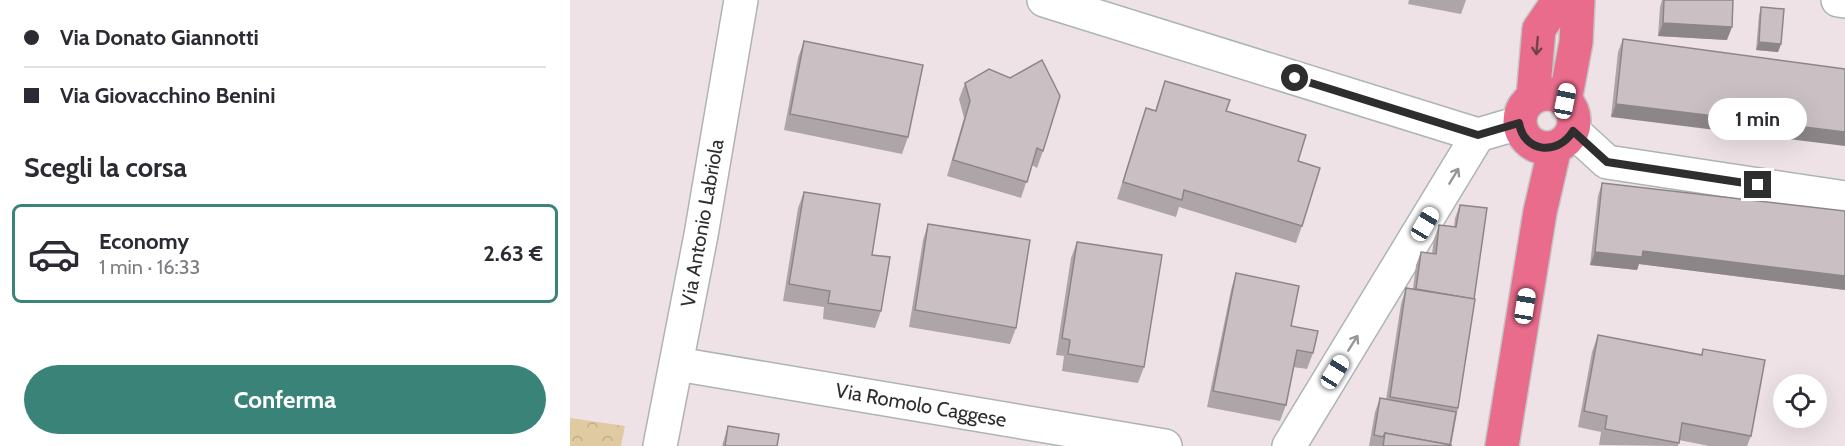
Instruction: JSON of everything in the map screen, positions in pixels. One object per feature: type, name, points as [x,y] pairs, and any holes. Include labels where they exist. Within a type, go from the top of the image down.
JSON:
[{"type":"main road","points":[[1502,446],[1540,212],[1547,124],[1539,29],[1559,0]]},
{"type":"main road","points":[[1547,124],[1576,42],[1578,0]]},
{"type":"street","name":"Via Antonio Labriola","points":[[660,446],[677,364],[741,0]]},
{"type":"street","points":[[1044,0],[1478,135],[1547,124],[1607,162],[1845,198]]},
{"type":"street","points":[[1838,0],[1845,1]]},
{"type":"street","points":[[1289,446],[1478,135]]},
{"type":"street","name":"Via Romolo Caggese","points":[[677,364],[1165,446]]},
{"type":"green space","points":[[570,418],[625,426],[621,446],[570,446]]},
{"type":"building","points":[[1664,0],[1733,0],[1732,27],[1663,23]]},
{"type":"building","points":[[1761,7],[1784,9],[1781,44],[1759,42]]},
{"type":"building","points":[[1623,39],[1845,69],[1845,132],[1616,104]]},
{"type":"building","points":[[804,41],[923,65],[908,137],[790,114]]},
{"type":"building","points":[[1042,60],[1060,96],[1043,151],[1037,148],[1027,182],[953,160],[970,101],[965,83],[989,69],[1010,78]]},
{"type":"building","points":[[1165,81],[1230,100],[1226,111],[1306,135],[1298,161],[1320,168],[1302,226],[1184,190],[1182,200],[1123,182],[1146,108],[1156,111]]},
{"type":"building","points":[[1602,183],[1845,211],[1845,276],[1643,251],[1642,257],[1595,252]]},
{"type":"building","points":[[804,192],[880,204],[872,255],[890,257],[881,311],[828,303],[830,291],[789,284]]},
{"type":"building","points":[[1460,205],[1487,208],[1474,299],[1416,289],[1421,252],[1436,254],[1439,225],[1456,227]]},
{"type":"building","points":[[928,224],[1030,240],[1016,328],[915,310]]},
{"type":"building","points":[[1077,242],[1162,255],[1144,367],[1068,354],[1070,340],[1062,338]]},
{"type":"building","points":[[1236,273],[1299,286],[1291,326],[1318,331],[1313,353],[1297,350],[1286,405],[1213,391]]},
{"type":"building","points":[[1406,288],[1475,299],[1458,408],[1390,397]]},
{"type":"building","points":[[1598,335],[1702,355],[1703,349],[1765,360],[1751,436],[1682,423],[1679,443],[1605,429],[1607,416],[1584,411]]},
{"type":"building","points":[[1380,398],[1456,412],[1450,445],[1385,433],[1383,437],[1374,435]]},
{"type":"building","points":[[728,426],[779,434],[777,446],[725,446]]},
{"type":"building","points":[[1385,433],[1451,445],[1451,446],[1383,446]]},
{"type":"route","points":[[1295,78],[1478,135],[1519,123],[1524,137],[1536,147],[1545,149],[1562,144],[1573,131],[1607,162],[1758,185]]}]
